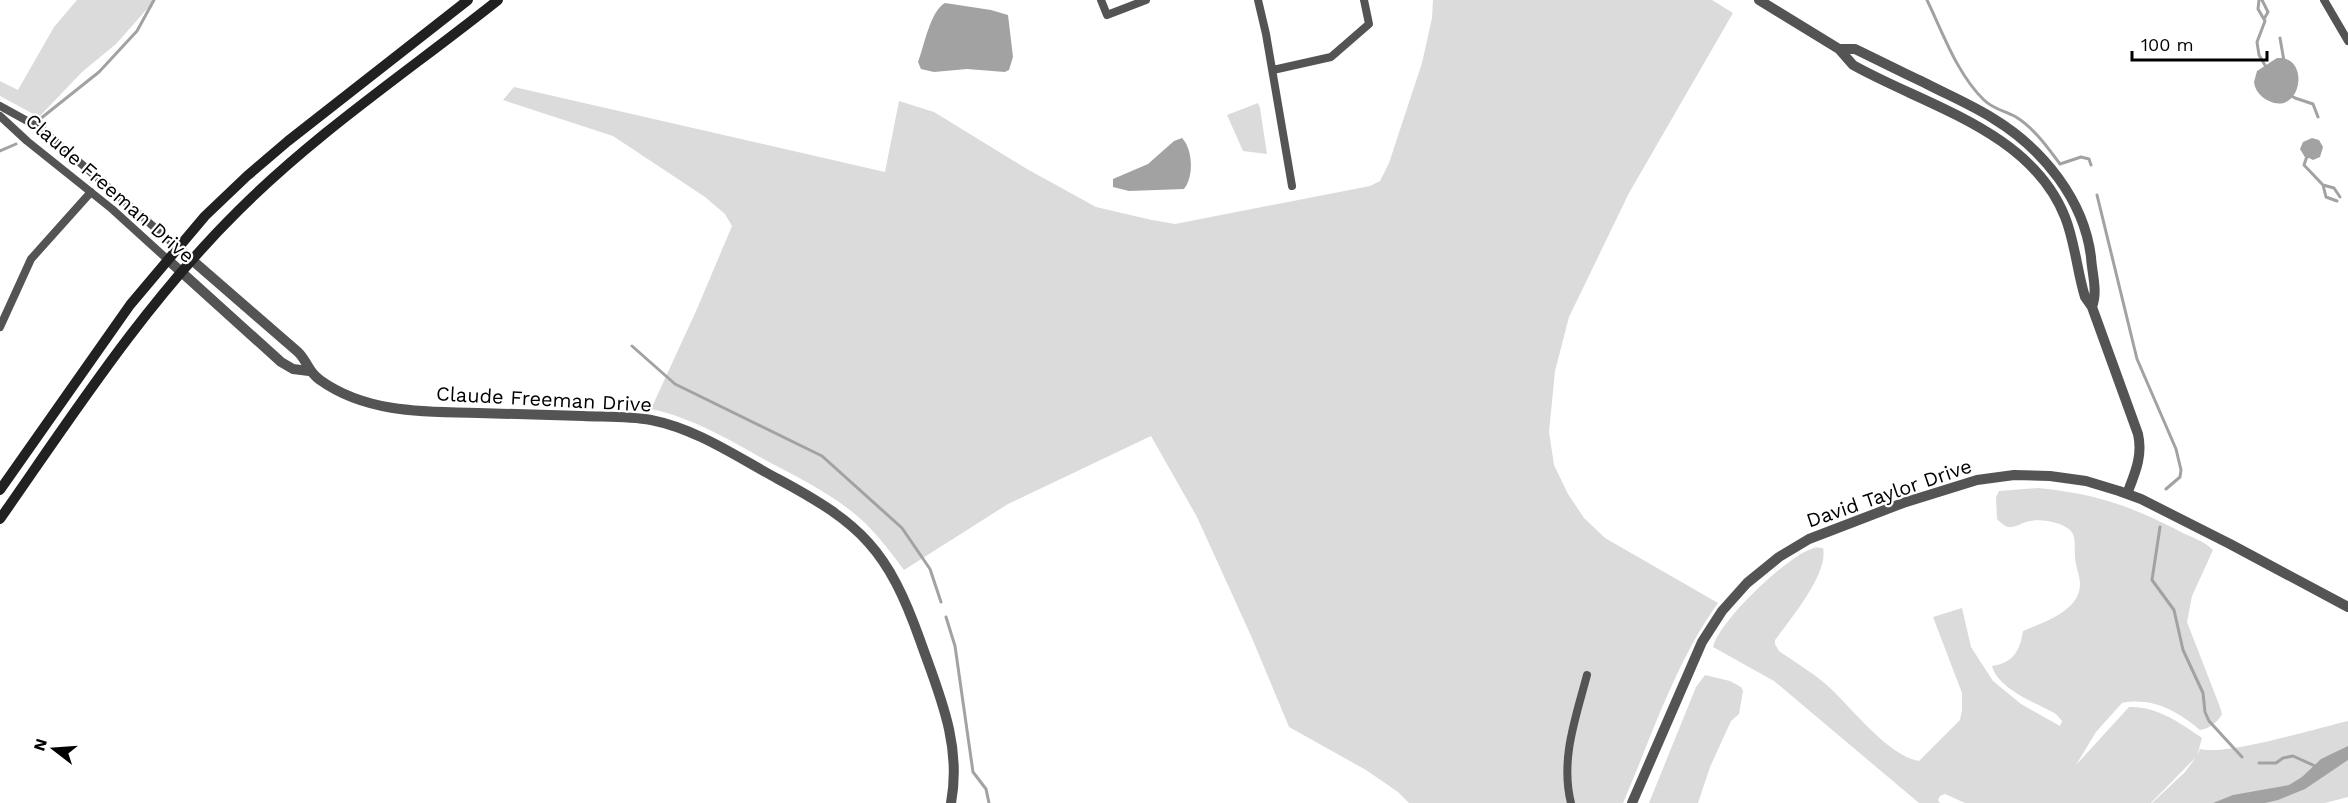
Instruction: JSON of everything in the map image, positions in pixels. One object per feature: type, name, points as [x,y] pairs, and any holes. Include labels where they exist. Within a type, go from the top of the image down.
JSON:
[{"type":"main road","points":[[0,489],[130,305],[205,216],[288,141],[468,0]]},
{"type":"main road","points":[[0,519],[135,327],[180,273],[240,209],[309,146],[498,0]]},
{"type":"street","points":[[1101,0],[1107,15],[1146,0]]},
{"type":"street","points":[[1258,0],[1273,70],[1292,186]]},
{"type":"street","points":[[1273,70],[1320,61],[1336,54],[1370,24],[1364,0]]},
{"type":"street","points":[[1759,0],[1839,49],[1853,65],[1973,125],[2015,152],[2040,177],[2058,202],[2070,232],[2085,297],[2092,307],[2139,441],[2139,461],[2127,494]]},
{"type":"street","points":[[2324,0],[2348,41]]},
{"type":"street","points":[[1839,49],[1855,49],[1983,112],[2012,131],[2034,150],[2069,194],[2082,220],[2090,253],[2095,290],[2092,307]]},
{"type":"street","name":"Claude Freeman Drive","points":[[0,106],[40,128],[303,357],[309,371]]},
{"type":"street","name":"Claude Freeman Drive","points":[[0,116],[90,192],[281,362],[293,369],[309,371],[329,386],[381,406],[406,410],[624,417],[661,423],[703,438],[826,506],[857,529],[879,554],[893,574],[905,598],[950,729],[954,772],[951,803]]},
{"type":"street","points":[[0,327],[32,259],[90,192]]},
{"type":"street","name":"David Taylor Drive","points":[[1632,803],[1697,652],[1711,627],[1747,583],[1793,548],[1821,534],[1903,503],[1989,477],[2025,475],[2063,477],[2127,494],[2230,544],[2348,607]]},
{"type":"street","points":[[1571,803],[1566,771],[1568,752],[1587,675]]},
{"type":"shaded area","points":[[77,0],[155,0],[116,44],[82,72],[39,117],[0,96],[0,81],[18,90],[54,27]]},
{"type":"shaded area","points":[[1433,0],[1712,0],[1733,13],[1629,193],[1569,317],[1555,371],[1549,432],[1554,465],[1568,494],[1584,518],[1605,538],[1718,603],[1689,650],[1665,700],[1623,803],[1409,803],[1398,792],[1366,770],[1289,727],[1252,638],[1197,517],[1151,436],[1008,504],[904,570],[866,524],[832,497],[712,431],[682,418],[651,409],[732,226],[725,214],[705,197],[613,136],[503,100],[514,87],[885,172],[899,101],[934,112],[1027,169],[1096,207],[1175,224],[1370,186],[1380,181],[1389,163],[1422,63],[1432,18]]},
{"type":"shaded area","points":[[945,3],[1008,15],[1013,57],[1009,70],[1005,72],[967,69],[934,72],[921,69],[918,62],[928,30],[935,13]]},
{"type":"shaded area","points":[[2277,58],[2288,60],[2295,66],[2298,75],[2298,85],[2294,94],[2288,101],[2279,104],[2262,97],[2254,82],[2257,71]]},
{"type":"shaded area","points":[[1258,103],[1267,154],[1243,151],[1227,115]]},
{"type":"shaded area","points":[[1182,138],[1186,143],[1191,163],[1189,178],[1184,189],[1129,191],[1113,187],[1113,179],[1148,164],[1174,141]]},
{"type":"shaded area","points":[[2312,138],[2319,140],[2323,147],[2320,157],[2313,160],[2306,159],[2300,149],[2303,142]]},
{"type":"shaded area","points":[[2038,488],[2112,502],[2198,540],[2213,550],[2192,596],[2187,622],[2222,714],[2210,727],[2200,730],[2164,707],[2144,702],[2122,703],[2096,732],[2076,765],[2129,707],[2159,712],[2202,738],[2197,756],[2200,749],[2229,749],[2348,721],[2348,797],[2325,803],[2152,803],[2185,772],[2196,757],[2151,803],[1965,803],[1945,794],[1940,796],[1938,800],[1940,803],[1919,803],[1774,681],[1713,647],[1728,622],[1756,590],[1802,553],[1815,548],[1823,548],[1820,570],[1814,583],[1775,640],[1775,644],[1779,651],[1829,687],[1883,741],[1907,757],[1919,761],[1960,720],[1962,693],[1933,617],[1962,608],[1971,647],[1993,681],[2021,704],[2060,726],[2062,721],[2056,714],[2002,682],[1992,666],[2005,662],[2014,655],[2023,631],[2068,608],[2078,593],[2080,581],[2075,560],[2074,539],[2070,530],[2055,522],[2043,520],[2008,527],[1997,519],[1996,497],[1999,491]]},
{"type":"shaded area","points":[[1705,675],[1730,681],[1741,687],[1743,691],[1739,714],[1731,721],[1710,767],[1698,803],[1649,803],[1696,687]]},
{"type":"shaded area","points":[[2348,746],[2348,760],[2305,789],[2265,803],[2213,803],[2233,795],[2289,785],[2302,777],[2321,759]]},
{"type":"waterway","points":[[40,119],[99,72],[137,31],[154,0]]},
{"type":"waterway","points":[[1927,0],[1958,66],[1974,90],[1995,108],[2016,117],[2029,127],[2060,164],[2081,157],[2089,159],[2091,165]]},
{"type":"waterway","points":[[2259,0],[2258,9],[2265,21],[2257,42],[2259,55],[2266,67]]},
{"type":"waterway","points":[[2262,0],[2268,12],[2264,19]]},
{"type":"waterway","points":[[2280,38],[2284,61]]},
{"type":"waterway","points":[[2290,95],[2313,104],[2318,117]]},
{"type":"waterway","points":[[0,151],[16,144]]},
{"type":"waterway","points":[[2307,156],[2304,165],[2323,185],[2326,197],[2337,201]]},
{"type":"waterway","points":[[2323,185],[2334,188],[2340,197]]},
{"type":"waterway","points":[[2097,195],[2137,359],[2176,449],[2181,470],[2180,477],[2166,489]]},
{"type":"waterway","points":[[632,346],[675,384],[822,456],[902,528],[930,569],[941,602]]},
{"type":"waterway","points":[[2160,527],[2152,580],[2174,610],[2183,650],[2203,693],[2205,712],[2209,721],[2242,757]]},
{"type":"waterway","points":[[946,617],[955,646],[973,772],[986,789],[989,803]]},
{"type":"waterway","points":[[2259,763],[2276,763],[2283,758],[2293,756],[2315,766]]}]
